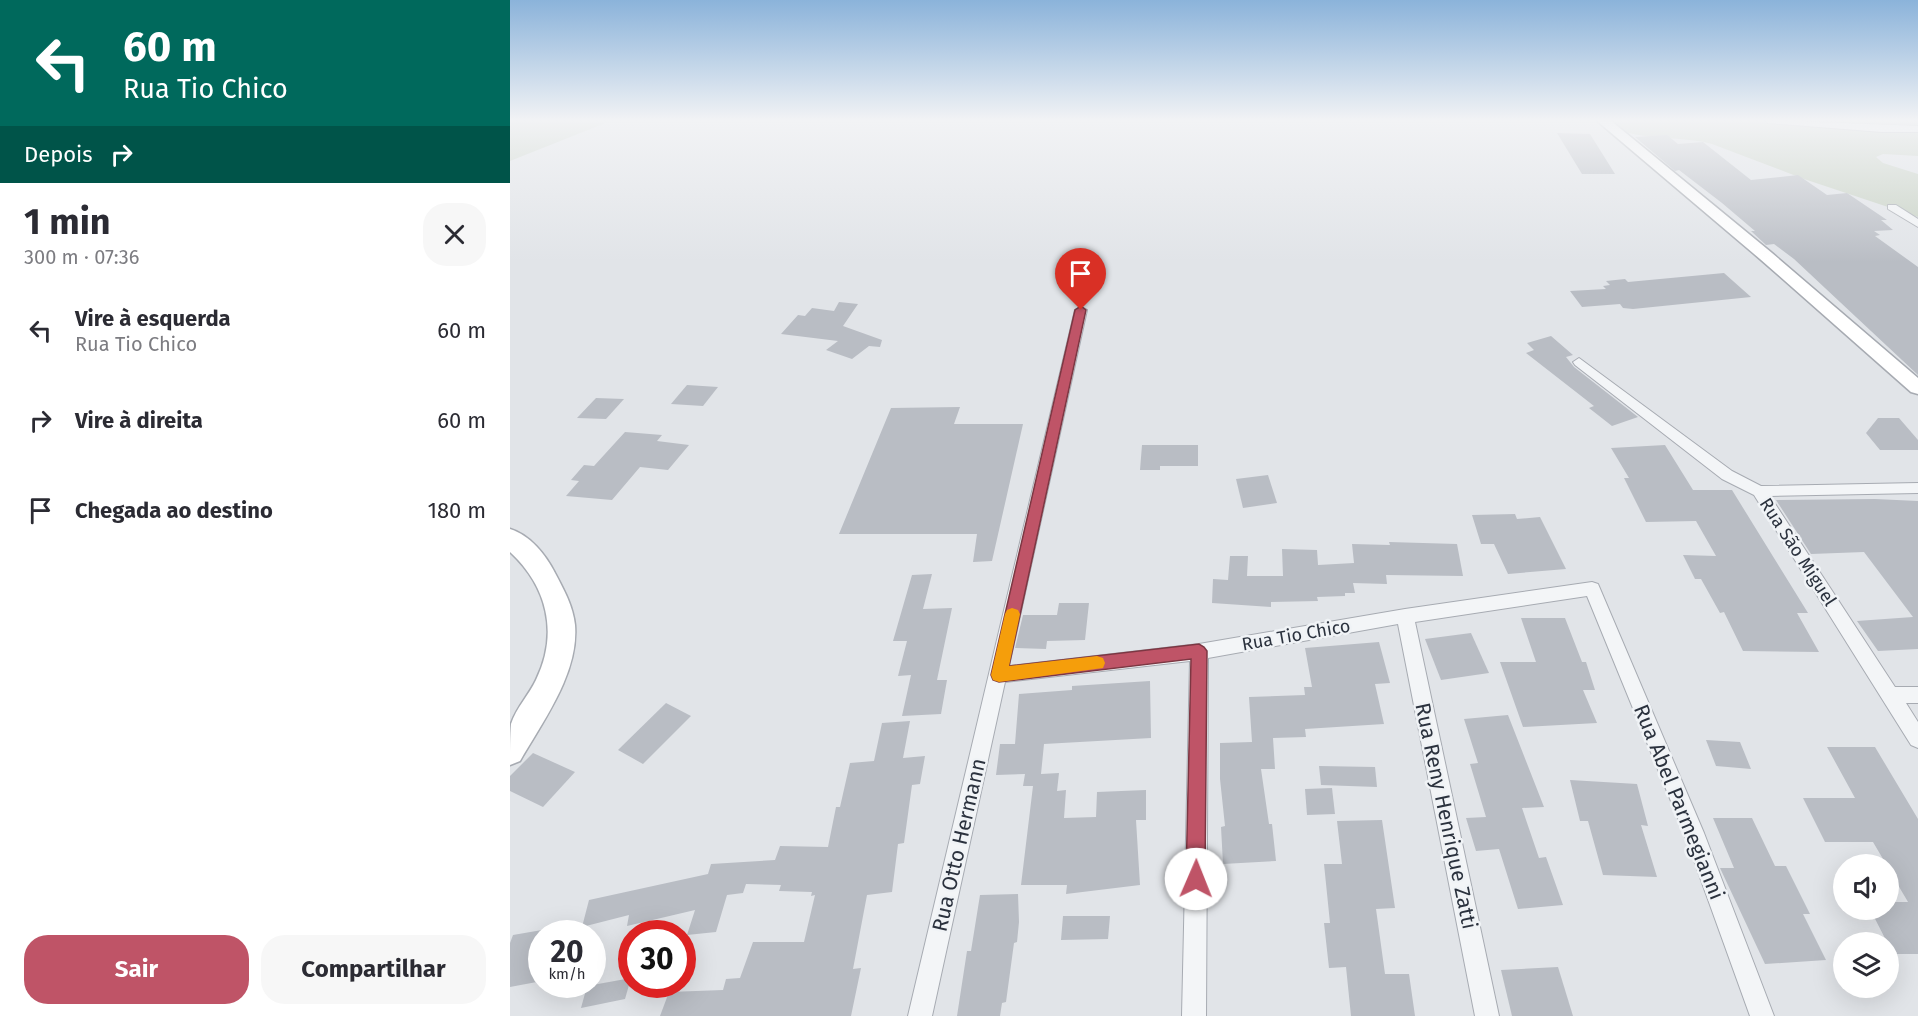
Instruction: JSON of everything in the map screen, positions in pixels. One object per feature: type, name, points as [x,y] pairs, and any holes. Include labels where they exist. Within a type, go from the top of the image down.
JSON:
[{"type":"street","points":[[1659,167],[1910,374],[1918,388]]},
{"type":"street","points":[[1892,207],[1918,224]]},
{"type":"street","name":"Rua Otto Hermann","points":[[920,1016],[1081,310]]},
{"type":"street","name":"Rua São Miguel","points":[[1579,362],[1727,475],[1758,491],[1918,739]]},
{"type":"street","points":[[1758,491],[1918,488]]},
{"type":"street","points":[[510,538],[535,561],[552,588],[560,605],[563,636],[551,681],[510,751]]},
{"type":"street","name":"Rua Tio Chico","points":[[999,675],[1199,651],[1405,616],[1592,589]]},
{"type":"street","name":"Rua Abel Parmegianni","points":[[1592,589],[1694,833],[1762,1016]]},
{"type":"street","name":"Rua Reny Henrique Zatti","points":[[1405,616],[1488,1016]]},
{"type":"street","points":[[1194,1016],[1199,651]]},
{"type":"street","points":[[1891,695],[1918,695]]},
{"type":"green space","points":[[1774,167],[1897,167],[1918,174],[1918,217]]},
{"type":"building","points":[[1578,167],[1611,167],[1615,174],[1582,174]]},
{"type":"building","points":[[1671,167],[1735,167],[1751,180],[1798,175],[1827,195],[1847,193],[1887,220],[1881,220],[1893,230],[1874,231],[1880,235],[1875,236],[1918,267],[1918,375],[1794,259],[1774,244],[1766,245],[1751,231],[1755,231],[1722,203],[1679,170],[1675,171]]},
{"type":"building","points":[[1724,273],[1751,297],[1633,309],[1623,308],[1620,304],[1582,307],[1570,291],[1606,289],[1603,286],[1610,285],[1606,281],[1625,279],[1628,282]]},
{"type":"building","points":[[839,302],[858,304],[843,326],[882,340],[880,347],[869,346],[852,359],[826,350],[838,341],[781,334],[798,315],[805,316],[812,308],[834,311]]},
{"type":"building","points":[[1551,336],[1573,355],[1566,357],[1574,367],[1638,417],[1612,426],[1589,408],[1594,406],[1526,353],[1534,350],[1527,343]]},
{"type":"building","points":[[687,385],[718,387],[703,406],[671,404]]},
{"type":"building","points":[[596,398],[624,399],[606,419],[577,418]]},
{"type":"building","points":[[960,407],[954,424],[1023,424],[992,561],[973,562],[977,534],[839,534],[891,408]]},
{"type":"building","points":[[1878,418],[1899,418],[1918,440],[1918,450],[1880,450],[1866,433]]},
{"type":"building","points":[[625,432],[662,435],[657,441],[689,445],[668,470],[640,467],[612,500],[566,496],[579,481],[571,480],[584,465],[594,466]]},
{"type":"building","points":[[1142,445],[1198,445],[1198,466],[1160,466],[1160,470],[1140,470]]},
{"type":"building","points":[[1665,445],[1693,490],[1732,490],[1808,613],[1797,613],[1819,652],[1743,651],[1724,612],[1720,613],[1701,579],[1695,579],[1683,555],[1716,556],[1696,521],[1646,522],[1624,478],[1629,478],[1611,448]]},
{"type":"building","points":[[1268,475],[1277,503],[1243,508],[1236,479]]},
{"type":"building","points":[[1776,500],[1918,501],[1918,649],[1878,651],[1857,621],[1913,617],[1864,552],[1811,554]]},
{"type":"building","points":[[1515,514],[1517,519],[1540,517],[1566,569],[1508,574],[1494,544],[1481,544],[1472,515]]},
{"type":"building","points":[[1389,542],[1457,544],[1463,576],[1386,575],[1387,584],[1353,583],[1355,593],[1345,593],[1345,596],[1317,597],[1318,601],[1271,602],[1271,607],[1212,603],[1213,579],[1228,580],[1230,556],[1248,556],[1247,576],[1283,576],[1282,549],[1317,550],[1318,565],[1354,563],[1352,544],[1390,545]]},
{"type":"building","points":[[932,574],[923,609],[952,608],[937,680],[947,680],[941,714],[902,716],[911,675],[898,676],[907,641],[893,641],[912,575]]},
{"type":"building","points":[[1059,603],[1089,603],[1085,640],[1047,641],[1046,649],[1015,648],[1023,615],[1057,615]]},
{"type":"building","points":[[1521,618],[1565,618],[1582,662],[1586,662],[1595,690],[1583,690],[1597,723],[1523,727],[1500,662],[1536,662]]},
{"type":"building","points":[[1471,633],[1489,673],[1441,680],[1425,639]]},
{"type":"building","points":[[1379,642],[1390,683],[1375,684],[1384,724],[1305,729],[1306,737],[1273,738],[1275,769],[1261,769],[1269,824],[1272,824],[1276,861],[1223,864],[1221,827],[1225,826],[1220,779],[1220,743],[1252,742],[1249,697],[1305,695],[1304,687],[1312,687],[1305,648]]},
{"type":"building","points":[[1150,681],[1151,738],[1044,744],[1041,774],[1059,773],[1057,791],[1066,790],[1064,818],[1096,817],[1097,792],[1146,790],[1146,820],[1136,820],[1140,885],[1066,894],[1067,885],[1021,885],[1033,786],[1023,786],[1025,774],[996,775],[1000,744],[1015,744],[1019,694],[1072,690],[1072,686]]},
{"type":"building","points":[[666,703],[691,716],[643,764],[618,750]]},
{"type":"building","points":[[1508,715],[1544,807],[1522,808],[1539,858],[1546,857],[1563,905],[1518,909],[1499,849],[1476,851],[1466,818],[1486,817],[1470,764],[1478,763],[1464,719]]},
{"type":"building","points":[[910,721],[903,758],[925,756],[920,784],[912,785],[904,843],[898,844],[892,892],[867,895],[853,969],[861,968],[851,1016],[660,1016],[667,998],[696,998],[696,991],[723,990],[726,979],[740,978],[753,942],[804,942],[815,895],[811,896],[812,892],[779,891],[781,885],[746,884],[743,893],[727,895],[716,932],[696,934],[696,920],[692,920],[695,910],[652,920],[628,920],[629,915],[606,921],[584,920],[589,900],[708,874],[711,864],[775,860],[780,846],[828,847],[836,807],[840,807],[850,763],[874,761],[882,723]]},
{"type":"building","points":[[1706,740],[1740,742],[1751,769],[1716,766]]},
{"type":"building","points":[[1827,747],[1875,747],[1918,819],[1918,954],[1899,954],[1899,932],[1882,932],[1876,920],[1899,920],[1899,902],[1908,902],[1899,887],[1899,854],[1880,854],[1873,842],[1825,842],[1803,798],[1855,798]]},
{"type":"building","points":[[533,753],[575,772],[543,807],[510,791],[510,776]]},
{"type":"building","points":[[1319,766],[1375,767],[1377,787],[1321,785]]},
{"type":"building","points":[[1570,780],[1637,784],[1648,826],[1641,825],[1657,877],[1603,875],[1588,821],[1580,821]]},
{"type":"building","points":[[1332,788],[1335,814],[1307,815],[1305,789]]},
{"type":"building","points":[[1713,818],[1752,818],[1775,866],[1786,866],[1810,914],[1803,914],[1826,960],[1765,964],[1720,868],[1734,868]]},
{"type":"building","points":[[1382,820],[1395,908],[1376,909],[1385,974],[1409,974],[1415,1016],[1351,1016],[1346,967],[1329,968],[1324,923],[1330,923],[1324,864],[1342,864],[1337,821]]},
{"type":"building","points":[[1018,894],[1017,942],[1014,943],[1006,1002],[1002,1003],[1000,1016],[957,1016],[967,951],[971,951],[980,895]]},
{"type":"building","points":[[1063,916],[1110,916],[1108,939],[1061,940]]},
{"type":"building","points":[[528,932],[528,984],[510,987],[510,943],[513,935]]},
{"type":"building","points":[[1558,967],[1573,1016],[1512,1016],[1501,970]]},
{"type":"building","points":[[618,980],[618,998],[625,999],[581,1008],[584,998],[606,998],[606,983]]},
{"type":"slow traffic","points":[[1012,614],[999,675],[1097,663]]},
{"type":"route","points":[[1081,310],[999,675],[1199,651],[1196,879]]}]
